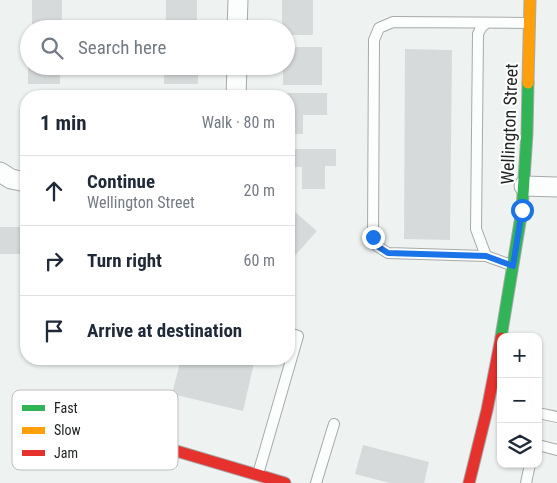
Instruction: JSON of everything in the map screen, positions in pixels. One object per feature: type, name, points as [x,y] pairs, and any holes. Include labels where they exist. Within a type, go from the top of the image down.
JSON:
[{"type":"street","points":[[237,20],[238,0]]},
{"type":"street","name":"Wellington Street","points":[[502,333],[522,210],[527,133],[530,0]]},
{"type":"street","points":[[236,90],[237,75]]},
{"type":"street","points":[[0,172],[11,179],[20,181]]},
{"type":"street","points":[[524,186],[557,187]]},
{"type":"street","name":"Wellington Street","points":[[468,483],[490,410],[497,364]]},
{"type":"street","points":[[178,451],[285,483]]},
{"type":"lane","points":[[513,266],[486,256],[388,253],[377,246],[373,237],[374,40],[379,28],[393,22],[529,23]]},
{"type":"lane","points":[[486,23],[478,34],[476,228],[486,256]]},
{"type":"lane","points":[[295,335],[298,336],[295,346]]},
{"type":"lane","points":[[258,475],[290,365]]},
{"type":"lane","points":[[542,414],[557,417]]},
{"type":"lane","points":[[316,483],[334,424]]},
{"type":"lane","points":[[542,446],[557,450]]},
{"type":"lane","points":[[526,483],[529,468]]},
{"type":"building","points":[[32,0],[62,0],[62,20],[32,20]]},
{"type":"building","points":[[166,0],[197,0],[197,20],[166,20]]},
{"type":"building","points":[[282,0],[313,0],[313,35],[295,35],[295,20],[282,20]]},
{"type":"building","points":[[295,47],[322,47],[322,85],[283,85],[283,75],[295,75]]},
{"type":"building","points":[[405,49],[452,50],[450,240],[404,239]]},
{"type":"building","points":[[28,75],[60,75],[60,84],[28,84]]},
{"type":"building","points":[[164,75],[198,75],[198,84],[164,84]]},
{"type":"building","points":[[295,93],[327,93],[327,115],[303,115],[303,134],[295,134]]},
{"type":"building","points":[[295,149],[336,149],[336,166],[325,166],[325,189],[302,189],[302,167],[295,167]]},
{"type":"building","points":[[295,212],[317,231],[295,255]]},
{"type":"building","points":[[0,227],[20,227],[20,254],[0,254]]},
{"type":"building","points":[[179,365],[254,365],[243,411],[178,395],[178,390],[173,390]]},
{"type":"building","points":[[363,445],[429,462],[424,483],[390,483],[355,474]]},
{"type":"traffic: fast","points":[[502,333],[522,210],[528,83]]},
{"type":"traffic: slow","points":[[528,83],[530,0]]},
{"type":"traffic: jam","points":[[469,483],[487,410],[497,359]]},
{"type":"traffic: jam","points":[[178,451],[285,483]]},
{"type":"route","points":[[373,237],[377,246],[388,253],[486,256],[513,266],[522,210]]}]
